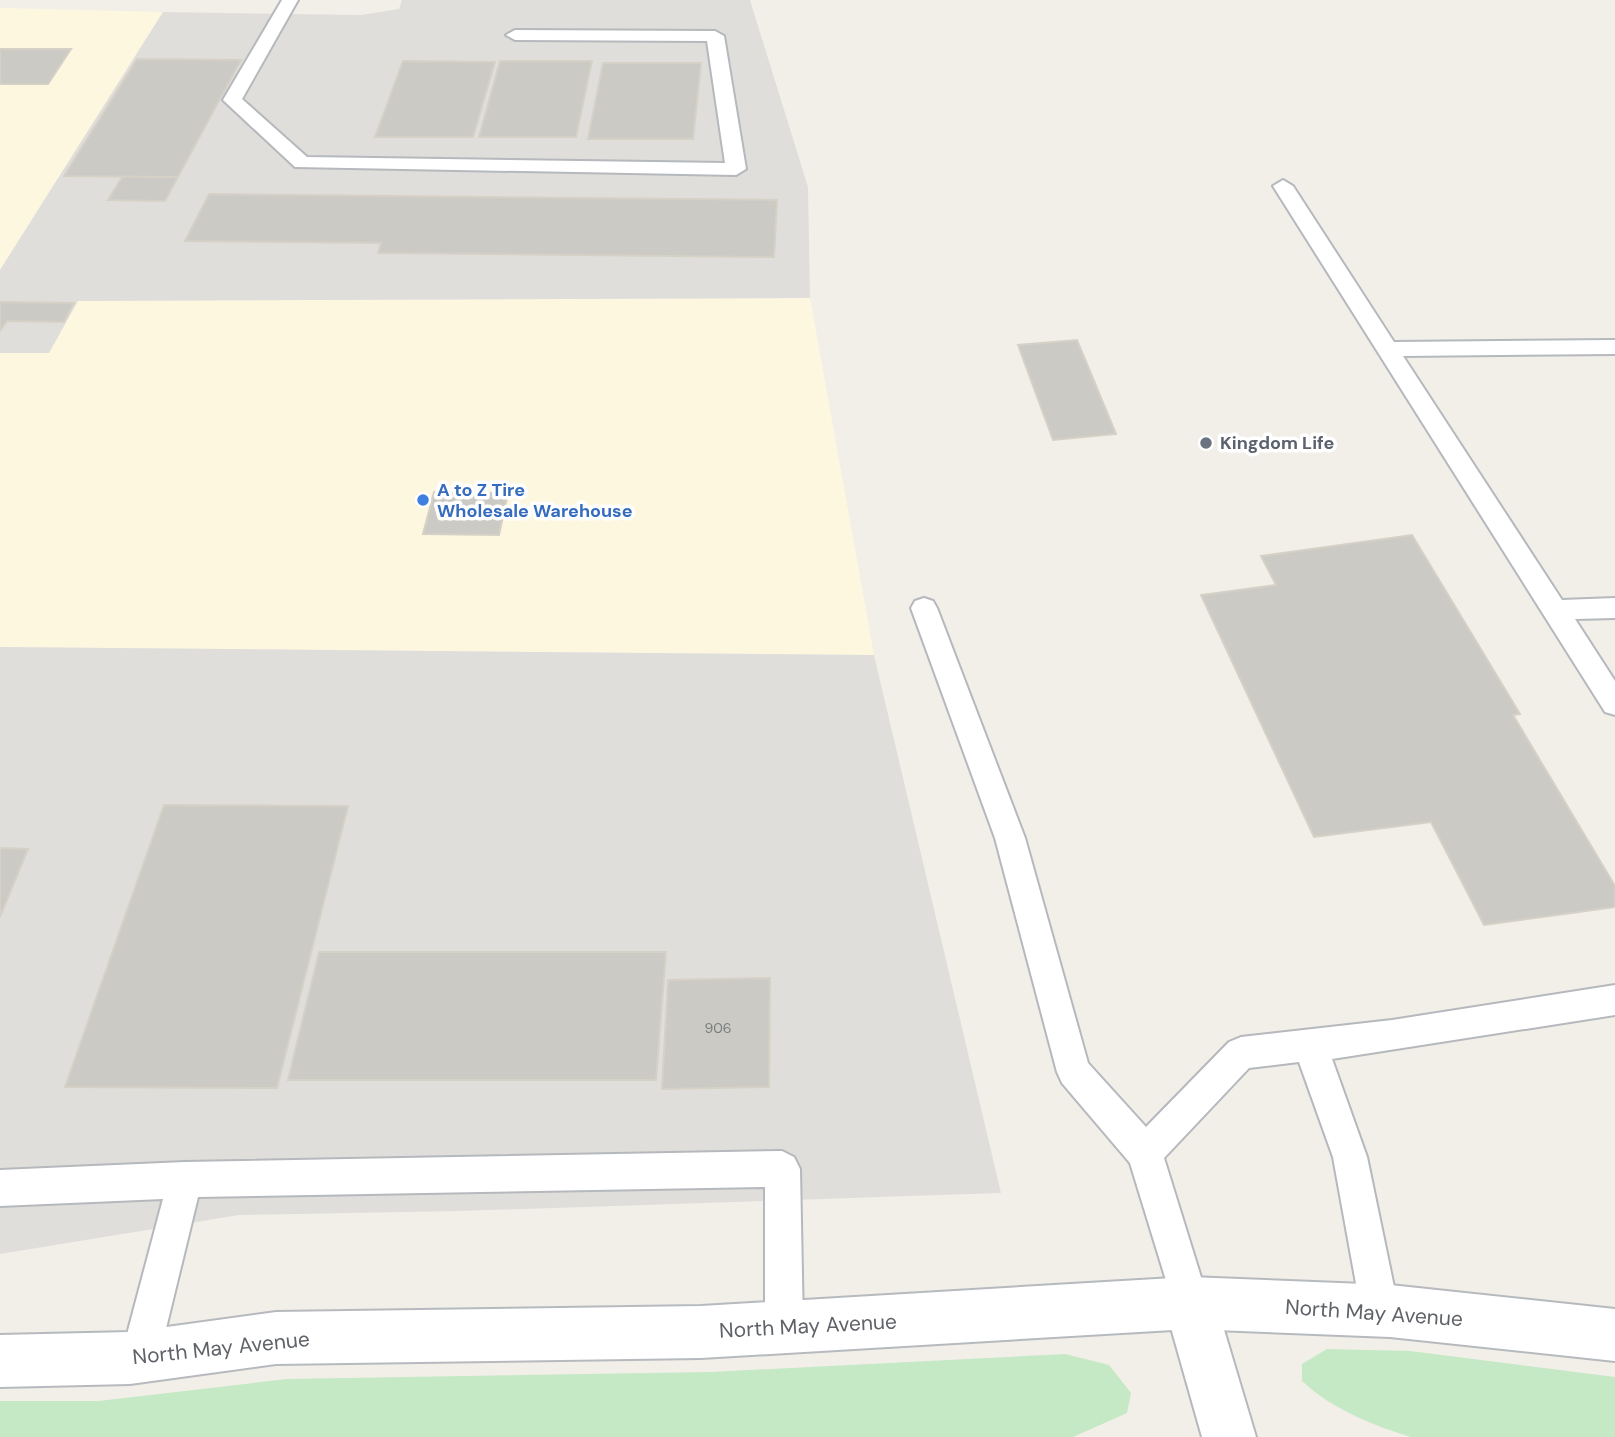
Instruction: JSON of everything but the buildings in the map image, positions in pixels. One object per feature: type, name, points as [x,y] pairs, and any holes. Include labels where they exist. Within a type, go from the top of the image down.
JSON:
[{"type":"main road","name":"North May Avenue","points":[[0,1361],[140,1357],[276,1338],[701,1332],[1190,1303],[1380,1311],[1615,1335]]},
{"type":"main road","points":[[1190,1303],[1229,1437]]},
{"type":"lane","points":[[290,0],[232,100],[302,163],[736,169],[715,36],[515,35]]},
{"type":"lane","points":[[1283,186],[1615,704]]},
{"type":"lane","points":[[1387,349],[1615,347]]},
{"type":"lane","points":[[924,608],[1010,838],[1074,1072],[1145,1153],[1190,1303]]},
{"type":"lane","points":[[1553,610],[1615,608]]},
{"type":"lane","points":[[1145,1153],[1241,1053],[1392,1036],[1615,1000]]},
{"type":"lane","points":[[1310,1045],[1350,1157],[1380,1311]]},
{"type":"lane","points":[[0,1188],[185,1180],[782,1170],[784,1327]]},
{"type":"lane","points":[[140,1357],[185,1180]]},
{"type":"shaded area","points":[[402,0],[750,0],[808,187],[810,298],[78,301],[49,353],[0,353],[0,270],[163,12],[361,15],[399,9]]},
{"type":"shaded area","points":[[0,8],[163,12],[0,270]]},
{"type":"shaded area","name":"A to Z Tire Wholesale Warehouse","points":[[810,298],[874,655],[0,647],[0,353],[49,353],[77,301]]},
{"type":"shaded area","points":[[0,647],[874,655],[1001,1193],[461,1211],[239,1215],[0,1254]]},
{"type":"green space","points":[[1327,1349],[1410,1351],[1615,1377],[1615,1437],[1411,1437],[1353,1415],[1326,1400],[1302,1381],[1302,1364]]},
{"type":"green space","points":[[1065,1354],[1109,1365],[1131,1393],[1127,1413],[1073,1437],[0,1437],[0,1401],[99,1401],[287,1379],[712,1372]]},
{"type":"place","name":"Kingdom Life","points":[[1206,443]]},
{"type":"place","name":"A to Z Tire Wholesale Warehouse","points":[[423,500]]}]
